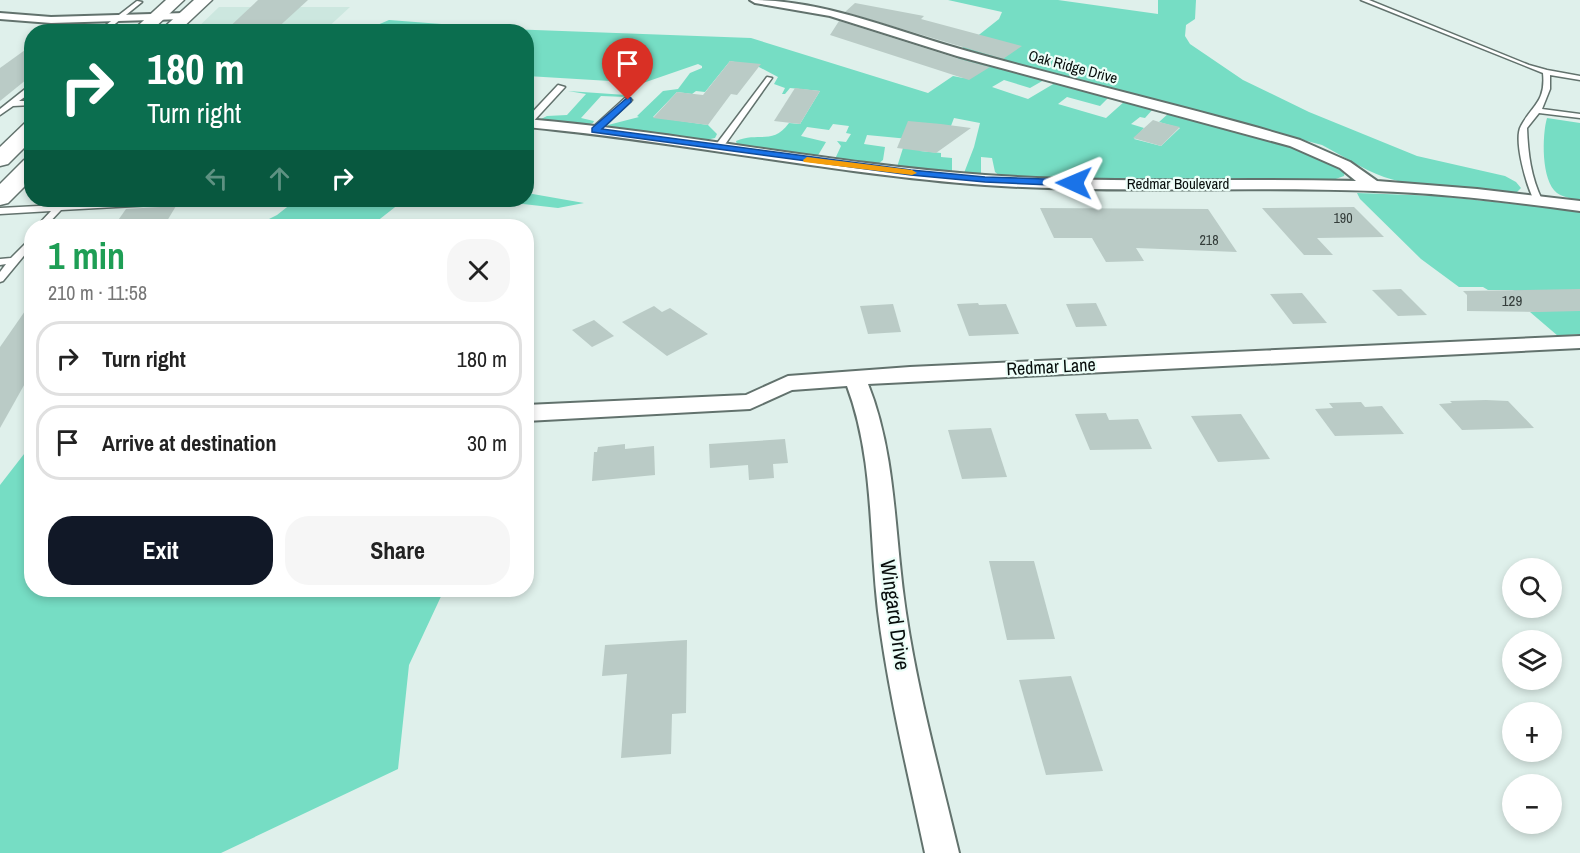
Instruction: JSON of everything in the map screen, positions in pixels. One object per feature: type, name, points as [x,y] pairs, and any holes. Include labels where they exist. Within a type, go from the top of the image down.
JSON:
[{"type":"highway","points":[[148,24],[176,0]]},
{"type":"highway","points":[[176,24],[204,0]]},
{"type":"highway","points":[[0,159],[8,144],[24,133]]},
{"type":"highway","points":[[0,198],[24,173]]},
{"type":"street","name":"Oak Ridge Drive","points":[[755,0],[805,6],[847,16],[957,52],[1295,143],[1345,165],[1373,186]]},
{"type":"street","points":[[0,16],[20,19],[185,16]]},
{"type":"street","points":[[0,30],[20,19]]},
{"type":"street","name":"Redmar Boulevard","points":[[534,124],[887,170],[985,180],[1373,186],[1538,200],[1580,206]]},
{"type":"street","name":"Redmar Lane","points":[[534,413],[750,402],[788,383],[855,378],[1580,342]]},
{"type":"street","name":"Wingard Drive","points":[[855,378],[864,399],[878,466],[892,611],[942,853]]},
{"type":"lane","points":[[1364,0],[1546,72],[1580,78]]},
{"type":"lane","points":[[110,24],[140,2]]},
{"type":"lane","points":[[1538,200],[1530,185],[1524,165],[1523,128],[1546,99],[1548,83],[1546,72]]},
{"type":"lane","points":[[718,148],[769,78]]},
{"type":"lane","points":[[534,116],[561,87]]},
{"type":"lane","points":[[0,113],[24,94]]},
{"type":"lane","points":[[595,130],[628,100]]},
{"type":"lane","points":[[12,104],[24,103]]},
{"type":"lane","points":[[1536,110],[1580,116]]},
{"type":"lane","points":[[0,211],[37,207]]},
{"type":"lane","points":[[49,219],[62,207]]},
{"type":"lane","points":[[0,279],[24,249]]},
{"type":"lane","points":[[0,262],[14,260]]},
{"type":"shaded area","points":[[219,7],[350,7],[332,24],[201,24]]},
{"type":"green space","points":[[948,0],[1058,0],[1158,14],[1158,0],[1196,0],[1195,19],[1186,25],[1185,36],[1190,44],[1243,80],[1309,112],[1417,156],[1505,176],[1521,188],[1517,192],[1510,193],[1430,187],[1399,181],[1368,170],[1322,145],[961,49],[999,19],[1002,12]]},
{"type":"green space","points":[[389,20],[441,24],[380,24]]},
{"type":"green space","points":[[534,30],[751,38],[928,93],[953,76],[963,78],[974,72],[951,63],[962,56],[1044,80],[1030,88],[1004,80],[992,87],[1028,99],[1055,83],[1109,97],[1100,106],[1067,97],[1058,104],[1106,118],[1125,101],[1153,109],[1145,118],[1140,117],[1131,124],[1144,128],[1134,139],[1161,146],[1180,128],[1159,122],[1169,113],[1297,146],[1319,154],[1345,171],[1344,176],[1330,181],[1033,178],[1000,176],[995,172],[992,158],[981,157],[981,174],[964,173],[980,123],[954,118],[946,139],[920,151],[941,153],[941,157],[952,158],[952,171],[897,167],[903,148],[909,139],[867,135],[864,144],[885,147],[883,160],[878,164],[835,159],[841,146],[837,141],[846,142],[851,134],[846,133],[849,126],[833,124],[829,130],[807,127],[801,136],[826,142],[817,157],[737,145],[736,141],[744,138],[777,134],[789,123],[800,124],[820,91],[790,88],[782,94],[785,88],[774,84],[778,77],[759,67],[730,61],[705,92],[696,91],[692,94],[677,92],[653,117],[708,125],[717,134],[715,138],[702,141],[609,128],[608,125],[639,117],[637,116],[663,91],[678,89],[690,73],[702,66],[698,64],[643,83],[534,76]]},
{"type":"green space","points":[[568,91],[626,95],[626,97],[601,96],[581,118],[594,121],[587,125],[541,119],[547,116],[567,115],[586,94]]},
{"type":"green space","points":[[1547,118],[1580,123],[1580,201],[1557,193],[1548,179],[1544,157]]},
{"type":"green space","points":[[1357,193],[1438,196],[1580,211],[1580,334],[1558,336],[1530,312],[1537,311],[1513,290],[1459,287],[1421,259],[1360,199]]},
{"type":"green space","points":[[534,194],[584,203],[558,208],[534,205]]},
{"type":"green space","points":[[287,207],[395,207],[380,219],[269,219]]},
{"type":"green space","points":[[24,454],[24,597],[441,597],[409,665],[398,769],[221,853],[0,853],[0,485]]},
{"type":"building","points":[[258,0],[308,0],[282,24],[232,24]]},
{"type":"building","points":[[855,3],[924,16],[921,19],[1022,46],[1003,59],[845,12]]},
{"type":"building","points":[[839,21],[990,67],[969,80],[830,35]]},
{"type":"building","points":[[24,51],[24,82],[0,101],[0,68]]},
{"type":"building","points":[[730,61],[761,64],[737,95],[731,94],[708,125],[653,118],[677,92],[703,95]]},
{"type":"building","points":[[795,88],[820,91],[800,124],[774,121]]},
{"type":"building","points":[[1153,120],[1180,127],[1161,146],[1133,138]]},
{"type":"building","points":[[908,121],[971,128],[936,153],[897,148]]},
{"type":"building","points":[[175,207],[168,219],[119,219],[126,209]]},
{"type":"building","points":[[1354,207],[1384,237],[1317,238],[1333,255],[1304,255],[1262,208]]},
{"type":"building","points":[[1040,208],[1208,209],[1237,252],[1136,248],[1144,261],[1106,262],[1092,238],[1054,238]]},
{"type":"building","points":[[1401,289],[1427,315],[1398,316],[1372,290]]},
{"type":"building","points":[[1580,289],[1580,311],[1539,312],[1467,311],[1467,295],[1463,291]]},
{"type":"building","points":[[1302,293],[1327,323],[1293,324],[1270,294]]},
{"type":"building","points":[[978,303],[979,305],[1006,304],[1019,334],[969,336],[957,304]]},
{"type":"building","points":[[1096,303],[1107,326],[1076,327],[1066,304]]},
{"type":"building","points":[[893,304],[901,332],[868,334],[860,306]]},
{"type":"building","points":[[654,306],[662,312],[670,308],[708,334],[667,356],[622,322]]},
{"type":"building","points":[[24,312],[24,385],[0,428],[0,347]]},
{"type":"building","points":[[594,320],[614,336],[592,347],[572,330]]},
{"type":"building","points":[[1450,401],[1508,401],[1534,428],[1462,430],[1439,404],[1452,403]]},
{"type":"building","points":[[1361,402],[1365,407],[1382,406],[1404,434],[1335,436],[1315,409],[1333,408],[1329,403]]},
{"type":"building","points":[[1106,413],[1109,420],[1138,419],[1152,449],[1090,450],[1075,414]]},
{"type":"building","points":[[1241,414],[1270,459],[1218,462],[1191,416]]},
{"type":"building","points":[[991,428],[1007,477],[962,479],[948,430]]},
{"type":"building","points":[[785,439],[788,463],[773,464],[774,478],[749,480],[748,465],[710,468],[709,444]]},
{"type":"building","points":[[625,444],[625,449],[654,446],[655,475],[592,481],[594,452],[597,452],[598,447]]},
{"type":"building","points":[[989,561],[1034,561],[1055,639],[1007,640]]},
{"type":"building","points":[[687,640],[686,713],[672,714],[671,754],[621,758],[627,674],[602,676],[605,645]]},
{"type":"building","points":[[1071,676],[1103,771],[1046,775],[1019,680]]},
{"type":"slow traffic","points":[[807,160],[912,173]]},
{"type":"route","points":[[628,100],[595,130],[911,172],[985,180],[1074,183]]}]
